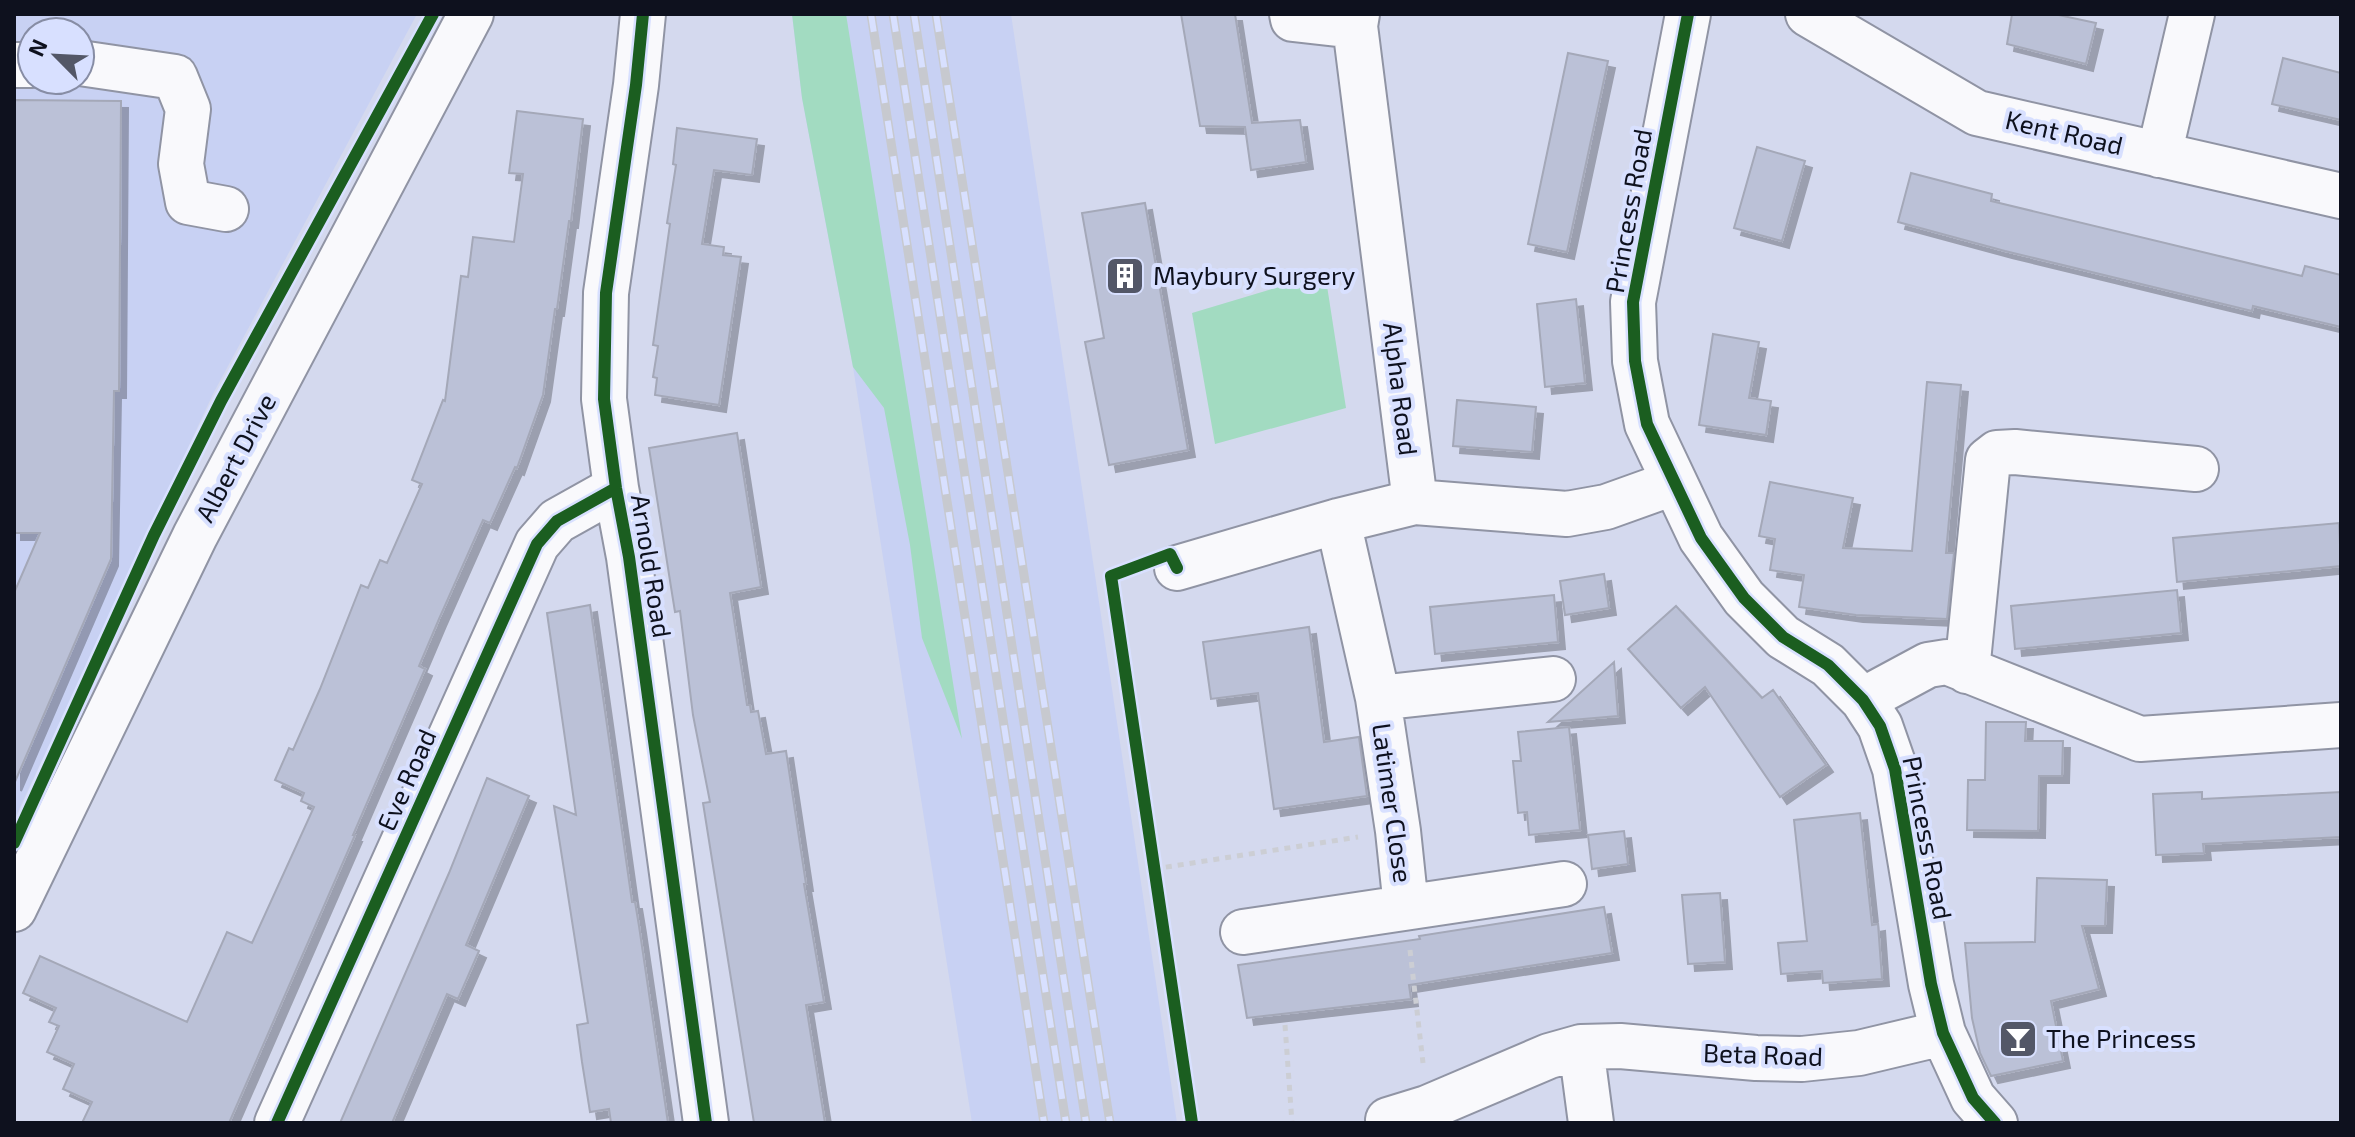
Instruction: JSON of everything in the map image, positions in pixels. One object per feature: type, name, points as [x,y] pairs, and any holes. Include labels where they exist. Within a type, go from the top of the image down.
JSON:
[{"type":"street","name":"Albert Drive","points":[[14,909],[195,536],[471,14]]},
{"type":"street","name":"Arnold Road","points":[[643,14],[606,293],[604,399],[629,557],[706,1123]]},
{"type":"street","points":[[1292,14],[1293,19],[1356,20]]},
{"type":"street","name":"Princess Road","points":[[1688,14],[1633,302],[1635,361],[1647,424],[1701,538],[1744,598],[1783,637],[1828,665],[1863,700],[1880,726],[1895,769],[1931,984],[1943,1033],[1973,1098],[1995,1123]]},
{"type":"street","name":"Kent Road","points":[[1808,14],[1977,113],[2341,196]]},
{"type":"street","points":[[2159,155],[2192,14]]},
{"type":"street","name":"Alpha Road","points":[[1356,20],[1415,502]]},
{"type":"street","points":[[96,65],[175,77],[188,109],[181,164],[188,202],[226,209]]},
{"type":"street","points":[[1967,671],[1988,460],[1997,453],[2015,452],[2196,469]]},
{"type":"street","points":[[1177,568],[1415,502],[1567,514],[1606,507],[1673,483]]},
{"type":"street","name":"Eve Road","points":[[277,1123],[537,544],[557,521],[616,488]]},
{"type":"street","name":"Latimer Close","points":[[1338,521],[1378,698],[1406,907]]},
{"type":"street","points":[[1863,700],[1928,665],[1947,662],[2140,739],[2341,725]]},
{"type":"street","name":"Latimer Close","points":[[1378,698],[1553,679]]},
{"type":"street","name":"Latimer Close","points":[[1243,932],[1564,884]]},
{"type":"street","name":"Beta Road","points":[[1408,1114],[1549,1056],[1581,1047],[1620,1046],[1802,1059],[1845,1055],[1943,1033]]},
{"type":"street","points":[[1581,1047],[1591,1123]]},
{"type":"path","points":[[1154,869],[1398,831]]},
{"type":"path","points":[[1152,854],[1156,884]]},
{"type":"path","points":[[1406,907],[1408,1114]]},
{"type":"path","points":[[1285,1025],[1292,1123]]},
{"type":"shaded area","points":[[14,14],[417,14],[213,394],[14,820]]},
{"type":"shaded area","points":[[792,14],[1011,14],[1177,1123],[972,1123],[853,367],[802,98]]},
{"type":"green space","points":[[792,14],[846,14],[962,739],[922,638],[910,545],[884,408],[853,367],[802,98]]},
{"type":"green space","points":[[1325,273],[1346,408],[1215,444],[1192,313]]},
{"type":"building","points":[[1181,14],[1235,14],[1252,123],[1300,120],[1306,162],[1251,170],[1245,127],[1200,126]]},
{"type":"building","points":[[2012,14],[2054,14],[2096,23],[2086,64],[2007,44]]},
{"type":"building","points":[[1568,53],[1608,61],[1567,252],[1528,244]]},
{"type":"building","points":[[2283,58],[2341,73],[2341,120],[2272,104]]},
{"type":"building","points":[[14,100],[121,101],[119,391],[114,391],[111,559],[14,784],[14,593],[40,533],[14,533]]},
{"type":"building","points":[[517,111],[583,119],[571,221],[543,395],[517,468],[490,523],[483,520],[439,619],[419,666],[425,669],[229,1123],[82,1123],[92,1102],[63,1089],[74,1064],[47,1052],[59,1026],[49,1022],[56,1008],[23,993],[40,956],[187,1022],[227,932],[252,943],[314,807],[301,801],[304,793],[275,780],[289,748],[293,750],[320,689],[361,585],[368,588],[380,560],[387,563],[422,484],[412,480],[445,401],[461,276],[468,277],[473,237],[514,242],[523,174],[509,173]]},
{"type":"building","points":[[677,128],[757,139],[752,175],[714,170],[702,244],[724,247],[723,255],[741,257],[719,405],[655,395],[657,378],[653,377],[658,346],[653,345],[670,224],[667,223],[676,165],[673,164]]},
{"type":"building","points":[[1757,147],[1805,161],[1782,241],[1734,228]]},
{"type":"building","points":[[1911,173],[1992,194],[1991,201],[2302,276],[2305,266],[2341,275],[2341,327],[2253,306],[2252,311],[1898,222]]},
{"type":"building","name":"Maybury Surgery","points":[[1145,203],[1188,450],[1109,465],[1085,342],[1104,338],[1082,213]]},
{"type":"building","points":[[1576,299],[1585,383],[1545,387],[1537,304]]},
{"type":"building","points":[[1713,334],[1759,342],[1749,398],[1771,401],[1766,435],[1699,425]]},
{"type":"building","points":[[1927,382],[1961,385],[1946,553],[1954,553],[1947,619],[1856,615],[1799,607],[1804,575],[1770,570],[1775,539],[1759,536],[1770,482],[1853,498],[1843,548],[1912,551]]},
{"type":"building","points":[[1457,400],[1536,407],[1532,452],[1453,446]]},
{"type":"building","points":[[737,433],[761,587],[730,593],[747,705],[750,705],[751,712],[758,711],[766,754],[786,751],[824,1002],[806,1005],[825,1123],[754,1123],[703,803],[710,802],[693,715],[680,611],[675,612],[649,448]]},
{"type":"building","points":[[2339,523],[2341,566],[2177,582],[2173,538]]},
{"type":"building","points":[[1604,574],[1609,608],[1565,615],[1560,581]]},
{"type":"building","points":[[2177,590],[2181,633],[2015,649],[2011,606]]},
{"type":"building","points":[[1554,595],[1558,642],[1435,654],[1430,607]]},
{"type":"building","points":[[590,605],[632,902],[635,902],[639,926],[668,1123],[611,1123],[609,1109],[590,1112],[582,1062],[577,1025],[588,1023],[554,806],[576,815],[547,613]]},
{"type":"building","points":[[1676,606],[1762,698],[1773,690],[1826,765],[1780,797],[1705,687],[1681,708],[1628,649]]},
{"type":"building","points":[[1309,627],[1324,742],[1359,737],[1367,796],[1274,809],[1258,693],[1211,699],[1203,642]]},
{"type":"building","points":[[1614,662],[1618,716],[1548,722]]},
{"type":"building","points":[[1986,722],[2026,722],[2025,741],[2063,741],[2062,776],[2039,776],[2038,831],[1967,830],[1968,780],[1985,780]]},
{"type":"building","points":[[1569,727],[1580,830],[1529,835],[1527,812],[1518,813],[1513,761],[1521,761],[1518,732]]},
{"type":"building","points":[[487,778],[529,796],[466,945],[479,951],[458,999],[447,994],[392,1123],[340,1123],[449,873]]},
{"type":"building","points":[[2202,792],[2202,799],[2341,792],[2341,837],[2203,844],[2204,853],[2156,855],[2153,794]]},
{"type":"building","points":[[1860,813],[1872,925],[1878,924],[1882,979],[1823,983],[1822,971],[1781,974],[1778,943],[1807,941],[1794,820]]},
{"type":"building","points":[[1624,831],[1628,864],[1592,869],[1588,835]]},
{"type":"building","points":[[2037,878],[2107,880],[2105,926],[2082,926],[2099,989],[2051,1001],[2063,1061],[1991,1076],[1980,1053],[1972,1018],[1965,943],[2035,942]]},
{"type":"building","points":[[1720,893],[1725,962],[1688,964],[1682,895]]},
{"type":"building","points":[[1604,907],[1612,953],[1409,985],[1411,999],[1247,1018],[1238,965],[1420,939],[1419,936]]},
{"type":"railway","points":[[871,14],[1044,1123]]},
{"type":"railway","points":[[893,14],[1066,1123]]},
{"type":"railway","points":[[914,14],[1086,1123]]},
{"type":"railway","points":[[936,14],[1110,1123]]},
{"type":"cycle path","points":[[14,843],[154,535],[221,401],[433,14]]},
{"type":"cycle path","points":[[643,14],[606,293],[604,399],[629,557],[706,1123]]},
{"type":"cycle path","points":[[1688,14],[1633,302],[1635,361],[1647,424],[1701,538],[1744,598],[1783,637],[1828,665],[1863,700],[1880,726],[1895,769],[1931,984],[1943,1033],[1973,1098],[1995,1123]]},
{"type":"cycle path","points":[[277,1123],[537,544],[557,521],[616,488]]},
{"type":"cycle path","points":[[1177,568],[1170,554],[1111,576],[1192,1123]]},
{"type":"place","name":"Maybury Surgery","points":[[1125,276]]},
{"type":"place","name":"The Princess","points":[[2018,1039]]}]
